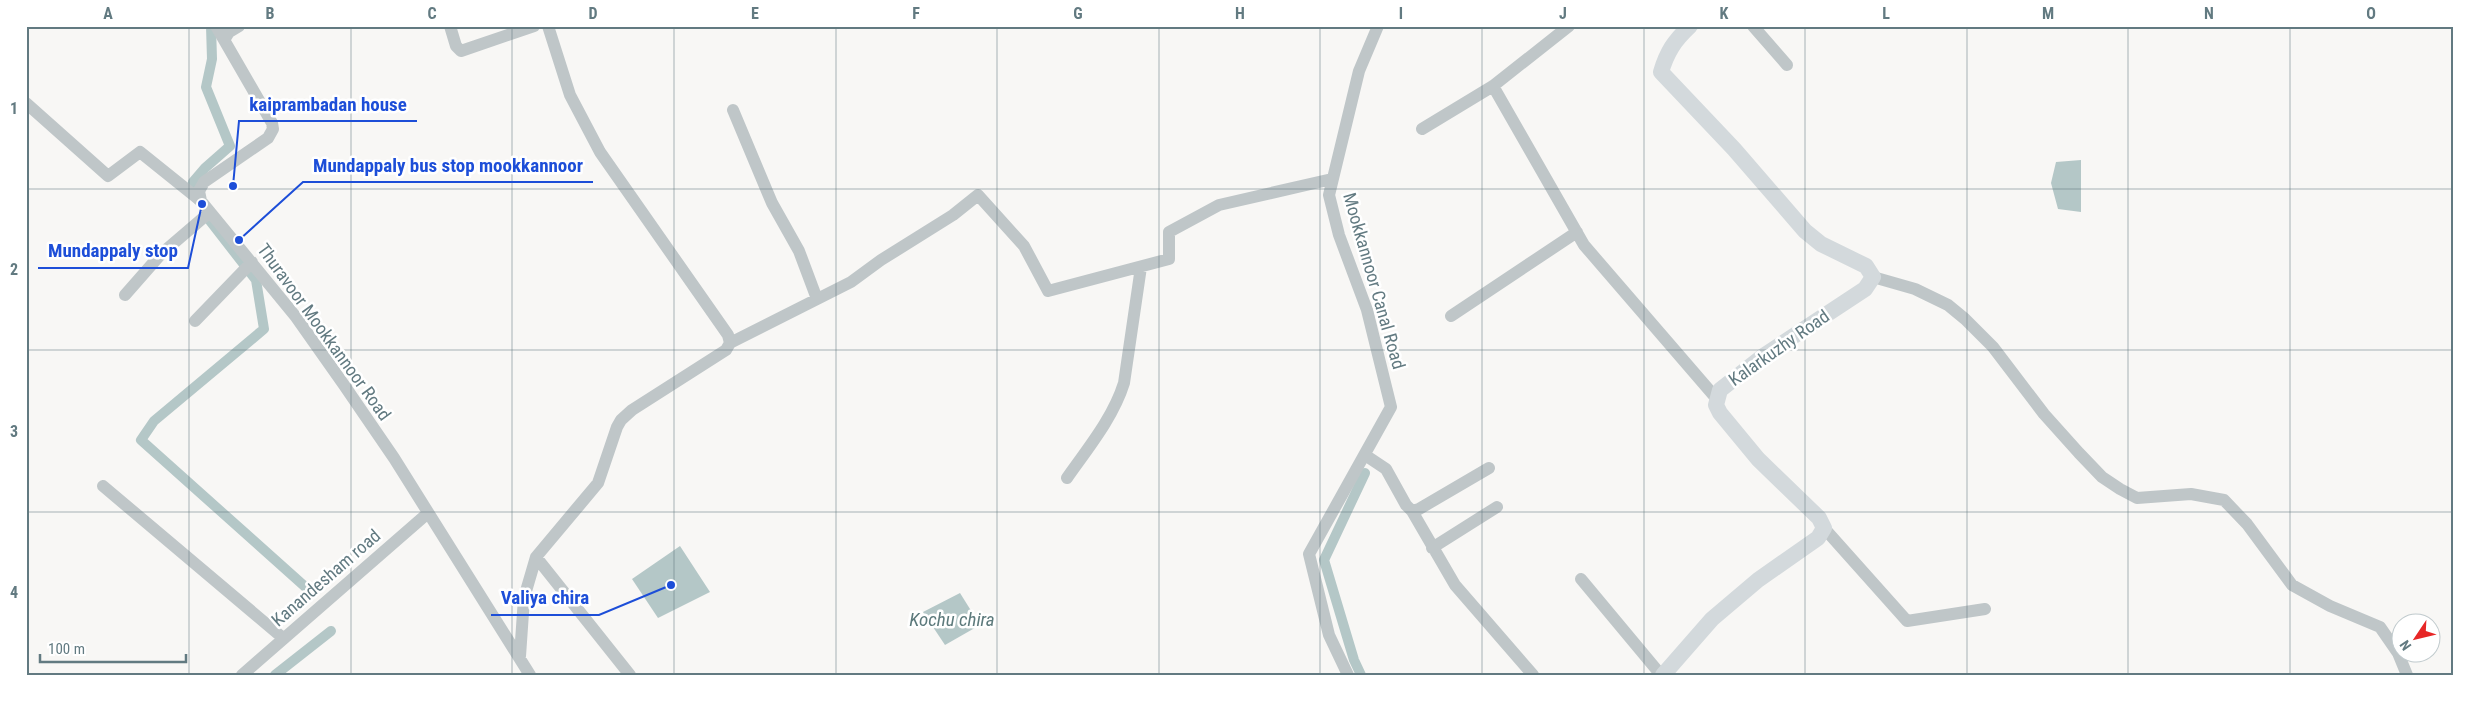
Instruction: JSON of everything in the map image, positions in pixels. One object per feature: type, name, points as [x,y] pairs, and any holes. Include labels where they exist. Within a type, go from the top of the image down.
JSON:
[{"type":"main road","points":[[1690,26],[1675,39],[1666,52],[1660,72],[1734,149],[1805,231],[1821,244],[1866,266],[1873,277]]},
{"type":"main road","name":"Kalarkuzhy Road","points":[[1824,528],[1819,518],[1758,459],[1720,413],[1716,405],[1716,398],[1720,390],[1762,357],[1865,289],[1873,277]]},
{"type":"main road","points":[[1662,675],[1712,618],[1758,580],[1818,538],[1824,528]]},
{"type":"street","points":[[220,32],[229,32],[239,26]]},
{"type":"street","points":[[450,26],[456,46],[460,51],[534,26]]},
{"type":"street","points":[[548,26],[570,95],[600,152],[728,335],[730,343]]},
{"type":"street","name":"Mookkannoor Canal Road","points":[[1348,675],[1329,635],[1309,554],[1391,407],[1367,310],[1339,235],[1329,195],[1360,71],[1378,26]]},
{"type":"street","points":[[1422,129],[1493,86],[1569,26]]},
{"type":"street","points":[[1753,26],[1786,65]]},
{"type":"street","points":[[201,201],[199,191],[204,182],[268,138],[273,129],[272,123],[260,101],[220,32]]},
{"type":"street","points":[[1493,86],[1584,245],[1716,398]]},
{"type":"street","name":"Thuravoor Mookkannoor Road","points":[[26,103],[108,176],[140,152],[201,201],[252,262],[312,340],[394,458],[520,656],[530,675]]},
{"type":"street","points":[[733,110],[772,203],[799,251],[817,299]]},
{"type":"street","points":[[520,656],[524,598],[536,557],[598,483],[616,427],[621,420],[632,410],[726,350],[730,343],[851,282],[881,260],[953,215],[978,195],[1024,246],[1048,291],[1169,259],[1169,232],[1220,205],[1332,179]]},
{"type":"street","points":[[126,295],[161,254],[210,212]]},
{"type":"street","points":[[1451,316],[1576,232]]},
{"type":"street","points":[[195,321],[252,262]]},
{"type":"street","points":[[1067,478],[1099,433],[1120,397],[1124,383],[1141,267]]},
{"type":"street","points":[[1873,277],[1915,289],[1948,305],[1965,318],[1993,347],[2044,414],[2079,453],[2102,477],[2120,489],[2137,498],[2191,494],[2224,500],[2247,524],[2292,585],[2330,606],[2380,626],[2398,653],[2407,675]]},
{"type":"street","points":[[1365,455],[1386,469],[1455,585],[1532,675]]},
{"type":"street","points":[[1412,511],[1420,509],[1489,468]]},
{"type":"street","points":[[104,486],[284,638]]},
{"type":"street","points":[[1432,548],[1497,507]]},
{"type":"street","name":"Kanandesham road","points":[[245,672],[428,513]]},
{"type":"street","points":[[1824,528],[1907,621],[1985,609]]},
{"type":"street","points":[[536,557],[630,675]]},
{"type":"street","points":[[1582,579],[1662,675]]},
{"type":"water","points":[[2081,160],[2081,212],[2058,209],[2051,183],[2056,162]]},
{"type":"water","points":[[680,546],[710,592],[658,618],[632,579]]},
{"type":"water","name":"Kochu chira","points":[[960,593],[980,625],[945,645],[923,612]]},
{"type":"waterway","points":[[198,200],[193,182],[205,168],[230,146],[206,87],[212,59],[211,26]]},
{"type":"waterway","points":[[207,217],[256,280],[264,329],[154,421],[141,440],[311,592]]},
{"type":"waterway","points":[[1361,675],[1354,660],[1324,560],[1365,473]]},
{"type":"waterway","points":[[275,675],[331,631]]},
{"type":"place","name":"kaiprambadan house","points":[[233,186]]},
{"type":"place","name":"Mundappaly stop","points":[[202,204]]},
{"type":"place","name":"Mundappaly bus stop mookkannoor","points":[[239,240]]},
{"type":"place","name":"Valiya chira","points":[[671,585]]}]
